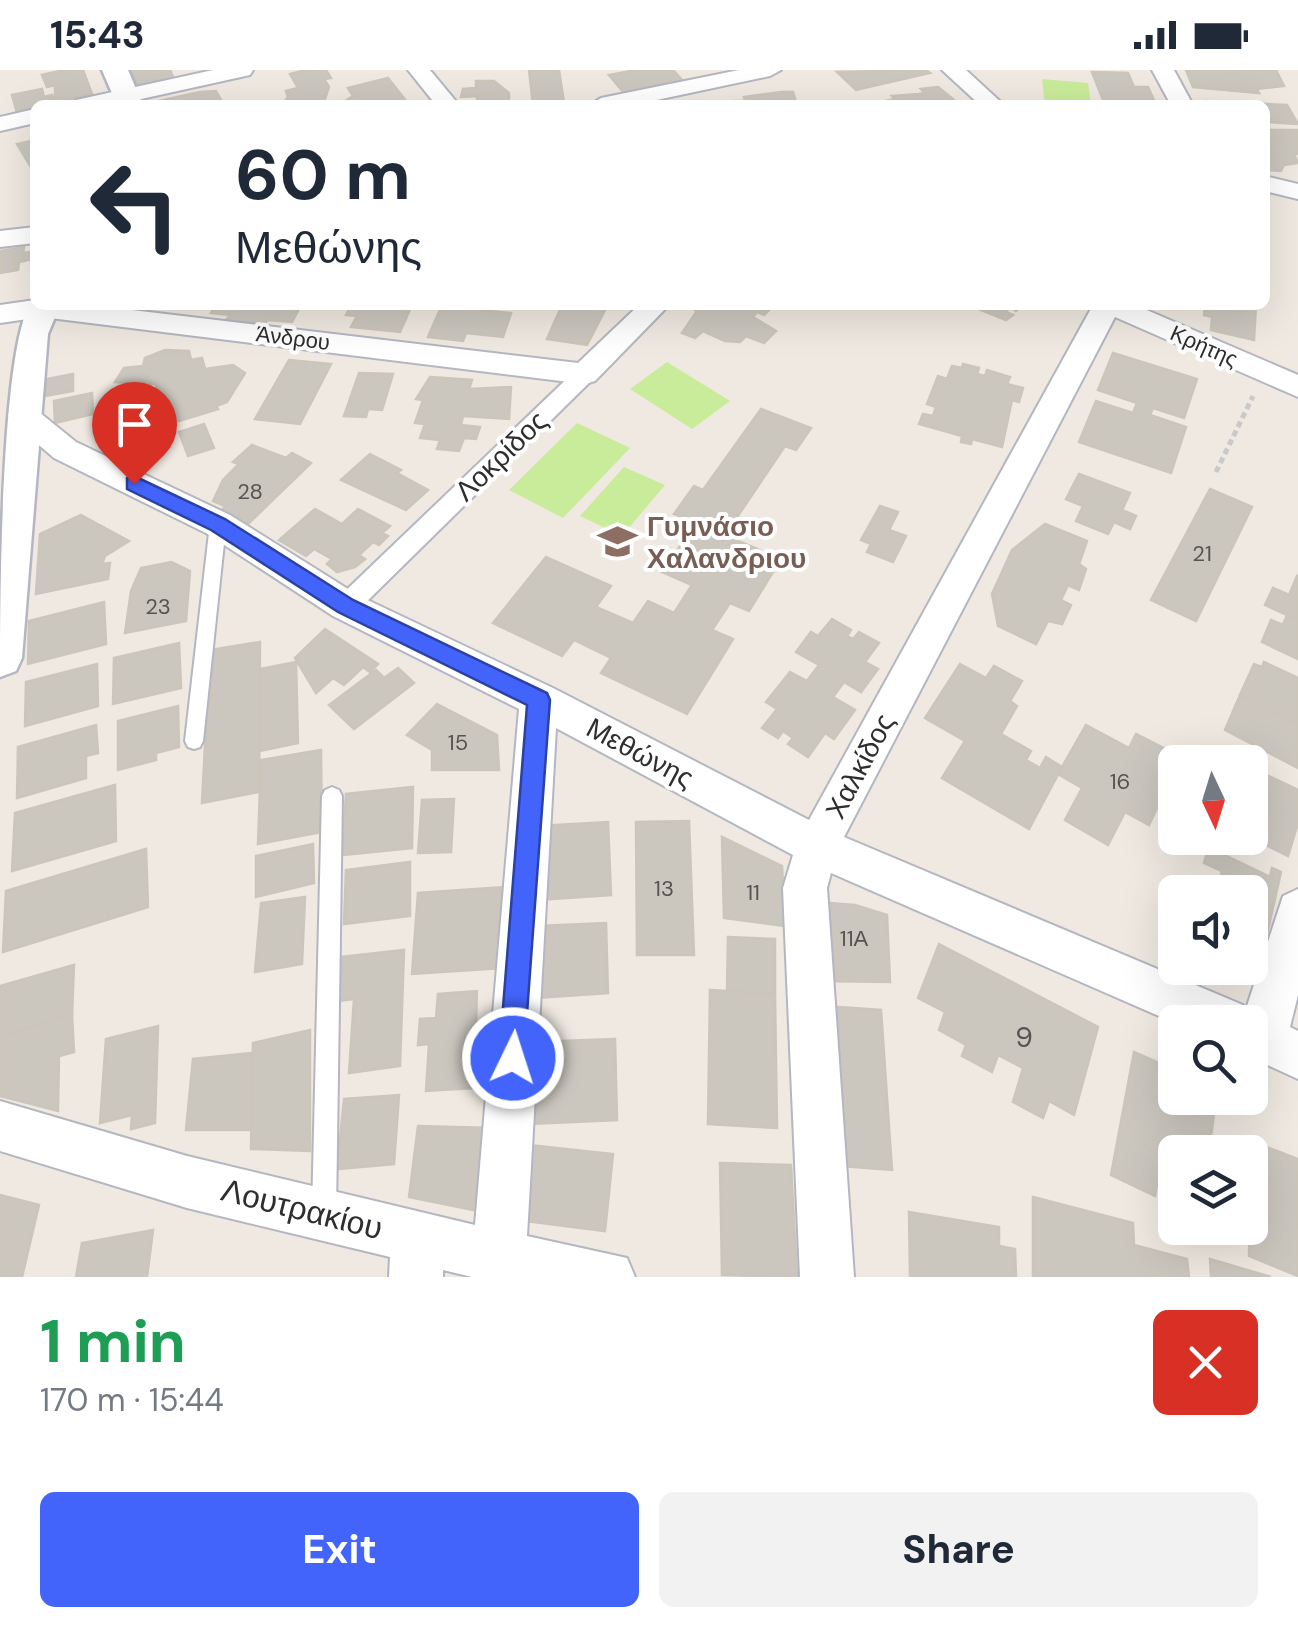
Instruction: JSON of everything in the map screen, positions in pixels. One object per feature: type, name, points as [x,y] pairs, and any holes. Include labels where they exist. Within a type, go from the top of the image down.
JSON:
[{"type":"street","points":[[115,70],[128,100],[242,70]]},
{"type":"street","points":[[419,70],[444,100]]},
{"type":"street","points":[[620,100],[709,76],[770,70]]},
{"type":"street","points":[[953,70],[987,100]]},
{"type":"street","points":[[1163,70],[1179,100]]},
{"type":"street","points":[[0,124],[30,117]]},
{"type":"street","points":[[1270,184],[1298,192]]},
{"type":"street","points":[[0,239],[30,236]]},
{"type":"street","name":"Άνδρου","points":[[0,314],[30,309]]},
{"type":"street","points":[[0,658],[31,334],[42,310]]},
{"type":"street","name":"Άνδρου","points":[[67,310],[585,374]]},
{"type":"street","name":"Λοκρίδος","points":[[346,606],[651,310]]},
{"type":"street","name":"Χαλκίδος","points":[[827,1277],[806,888],[817,846],[1106,310]]},
{"type":"street","name":"Κρήτης","points":[[1133,310],[1175,319],[1264,372],[1298,387]]},
{"type":"street","name":"Μεθώνης","points":[[22,415],[65,450],[218,524],[346,606],[539,700],[817,846],[1185,1005]]},
{"type":"street","points":[[499,1257],[539,700]]},
{"type":"street","points":[[1268,1008],[1298,911]]},
{"type":"street","name":"Λουτρακίου","points":[[0,1126],[187,1182],[324,1213],[416,1257],[499,1257],[608,1277]]},
{"type":"lane","points":[[194,741],[218,524]]},
{"type":"lane","points":[[324,1213],[332,796]]},
{"type":"path","points":[[1216,472],[1264,372]]},
{"type":"green space","points":[[1042,79],[1088,83],[1090,100],[1044,100]]},
{"type":"green space","points":[[667,362],[730,401],[692,429],[630,389]]},
{"type":"green space","points":[[577,423],[630,448],[563,518],[509,490]]},
{"type":"green space","points":[[624,467],[665,485],[622,536],[580,516]]},
{"type":"building","points":[[83,70],[92,94],[55,100],[55,85],[47,87],[42,75]]},
{"type":"building","points":[[131,70],[170,70],[174,79],[138,87]]},
{"type":"building","points":[[326,70],[331,78],[324,79],[329,87],[325,100],[286,100],[286,91],[298,88],[290,74]]},
{"type":"building","points":[[529,70],[559,70],[564,100],[532,100]]},
{"type":"building","points":[[673,70],[683,81],[624,93],[609,75]]},
{"type":"building","points":[[1186,70],[1276,70],[1284,86],[1257,89],[1259,93],[1193,87]]},
{"type":"building","points":[[837,72],[930,73],[856,90]]},
{"type":"building","points":[[1092,72],[1128,73],[1134,87],[1148,87],[1154,100],[1103,100]]},
{"type":"building","points":[[388,78],[405,100],[347,100],[353,96],[348,88]]},
{"type":"building","points":[[476,81],[494,81],[509,93],[509,100],[461,97],[463,89],[476,88]]},
{"type":"building","points":[[938,87],[954,100],[890,100],[895,99],[892,96],[925,93],[921,89]]},
{"type":"building","points":[[42,89],[44,97],[52,95],[54,100],[30,100],[30,107],[17,113],[12,95]]},
{"type":"building","points":[[216,91],[221,100],[163,100]]},
{"type":"building","points":[[793,92],[795,100],[745,100],[744,97]]},
{"type":"building","points":[[1270,104],[1287,105],[1298,124],[1270,122]]},
{"type":"building","points":[[1270,130],[1298,130],[1298,154],[1294,154],[1298,163],[1284,165],[1281,171],[1270,170]]},
{"type":"building","points":[[30,141],[30,166],[17,144]]},
{"type":"building","points":[[24,247],[23,253],[30,252],[30,256],[29,260],[19,262],[18,270],[0,273],[0,251]]},
{"type":"building","points":[[298,310],[292,322],[267,320],[265,324],[226,320],[230,315],[211,313]]},
{"type":"building","points":[[348,310],[410,310],[400,332],[351,327],[357,316],[346,315]]},
{"type":"building","points":[[440,310],[511,313],[503,337],[466,333],[463,341],[428,337]]},
{"type":"building","points":[[560,310],[605,310],[587,345],[547,339]]},
{"type":"building","points":[[769,310],[753,317],[776,331],[764,343],[746,336],[740,342],[725,341],[703,331],[695,338],[682,333],[697,311]]},
{"type":"building","points":[[981,310],[1008,310],[1013,315],[1006,320]]},
{"type":"building","points":[[1204,310],[1256,310],[1254,340],[1211,330],[1212,317],[1204,315]]},
{"type":"building","points":[[165,350],[189,351],[191,360],[202,358],[205,369],[233,365],[245,373],[227,402],[216,406],[218,409],[176,422],[167,399],[159,402],[156,384],[115,382],[124,368],[143,366],[145,358]]},
{"type":"building","points":[[1113,353],[1197,379],[1184,418],[1153,408],[1150,415],[1186,427],[1171,473],[1079,442],[1096,401],[1133,413],[1137,403],[1098,390]]},
{"type":"building","points":[[289,360],[331,364],[300,424],[255,419]]},
{"type":"building","points":[[963,364],[979,368],[977,374],[985,376],[987,370],[1010,377],[1007,384],[1023,388],[1019,402],[1012,400],[1002,447],[972,439],[971,444],[961,442],[962,436],[919,424],[923,414],[933,416],[936,407],[927,404],[938,376],[947,379],[952,366],[962,368]]},
{"type":"building","points":[[359,373],[393,374],[382,410],[368,409],[366,417],[344,416]]},
{"type":"building","points":[[73,374],[73,391],[45,396],[47,379]]},
{"type":"building","points":[[430,377],[472,380],[469,389],[511,387],[509,419],[463,416],[461,425],[480,427],[476,439],[464,438],[459,451],[437,449],[440,440],[420,438],[425,424],[415,423],[423,400],[416,399]]},
{"type":"building","points":[[92,393],[93,414],[55,423],[54,401]]},
{"type":"building","points":[[761,409],[811,428],[796,450],[785,446],[725,535],[674,514],[694,486],[703,490]]},
{"type":"building","points":[[204,424],[214,448],[188,456],[179,432]]},
{"type":"building","points":[[252,445],[286,458],[292,453],[311,463],[248,524],[221,512],[225,506],[213,501],[223,480],[239,464],[233,462]]},
{"type":"building","points":[[370,454],[428,490],[406,510],[341,480]]},
{"type":"building","points":[[1079,474],[1130,493],[1122,510],[1136,516],[1130,529],[1114,522],[1108,534],[1076,521],[1083,506],[1066,499]]},
{"type":"building","points":[[1210,489],[1252,507],[1196,621],[1151,600]]},
{"type":"building","points":[[880,506],[898,512],[889,530],[906,536],[893,562],[867,552],[871,544],[861,540]]},
{"type":"building","points":[[315,509],[342,524],[358,509],[390,526],[382,533],[388,536],[379,545],[373,542],[359,555],[365,559],[355,567],[337,572],[327,564],[332,559],[314,549],[306,556],[279,540]]},
{"type":"building","points":[[81,515],[129,541],[105,556],[102,564],[110,563],[108,579],[36,594],[40,534]]},
{"type":"building","points":[[696,523],[781,559],[749,611],[730,603],[712,630],[733,639],[687,714],[601,673],[611,658],[574,640],[562,656],[493,623],[546,557],[611,586],[596,607],[633,623],[648,601],[674,613],[692,585],[662,572]]},
{"type":"building","points":[[1045,524],[1087,541],[1079,564],[1086,569],[1079,590],[1068,585],[1061,600],[1071,605],[1062,624],[1048,621],[1036,644],[998,626],[992,594],[1012,550]]},
{"type":"building","points":[[171,562],[190,571],[186,621],[125,633],[131,591],[141,568]]},
{"type":"building","points":[[1297,576],[1298,620],[1265,605],[1273,588],[1289,595]]},
{"type":"building","points":[[104,602],[106,644],[28,664],[29,621]]},
{"type":"building","points":[[1287,615],[1298,620],[1298,659],[1262,642],[1271,620],[1283,625]]},
{"type":"building","points":[[832,619],[851,630],[847,636],[853,639],[859,632],[879,643],[865,662],[878,669],[861,692],[844,682],[833,697],[855,710],[834,739],[825,733],[808,757],[788,744],[793,738],[783,731],[778,738],[762,728],[777,709],[766,702],[790,672],[807,681],[819,665],[796,652],[811,632],[818,636]]},
{"type":"building","points":[[325,629],[378,664],[370,672],[363,667],[344,685],[333,678],[316,693],[295,658]]},
{"type":"building","points":[[260,642],[259,792],[202,803],[210,650]]},
{"type":"building","points":[[179,643],[181,688],[113,704],[114,658]]},
{"type":"building","points":[[296,662],[298,743],[260,751],[260,669]]},
{"type":"building","points":[[1264,662],[1298,678],[1298,724],[1240,695],[1254,664],[1262,667]]},
{"type":"building","points":[[97,664],[98,706],[25,726],[26,682]]},
{"type":"building","points":[[960,664],[986,678],[994,666],[1022,681],[1010,701],[1017,706],[1001,734],[1031,751],[1026,760],[1040,768],[1046,757],[1062,767],[1029,829],[942,778],[965,741],[925,718]]},
{"type":"building","points":[[398,668],[414,683],[354,729],[329,705],[376,670],[384,678]]},
{"type":"building","points":[[1240,695],[1298,724],[1298,768],[1268,752],[1268,745],[1254,745],[1225,730]]},
{"type":"building","points":[[437,704],[497,735],[499,770],[432,770],[432,750],[407,735]]},
{"type":"building","points":[[178,706],[179,747],[156,753],[156,760],[118,770],[118,721]]},
{"type":"building","points":[[96,725],[98,753],[86,756],[86,778],[17,798],[18,747]]},
{"type":"building","points":[[1086,725],[1129,748],[1136,734],[1158,745],[1158,806],[1149,825],[1125,812],[1108,845],[1065,820],[1082,788],[1058,774]]},
{"type":"building","points":[[321,750],[322,832],[258,844],[261,760]]},
{"type":"building","points":[[1268,776],[1298,790],[1298,823],[1288,856],[1268,846]]},
{"type":"building","points":[[115,785],[116,841],[12,871],[15,813]]},
{"type":"building","points":[[413,787],[412,848],[342,855],[346,794]]},
{"type":"building","points":[[454,799],[451,852],[418,853],[422,800]]},
{"type":"building","points":[[689,821],[694,955],[637,955],[636,822]]},
{"type":"building","points":[[608,822],[611,895],[538,900],[538,826]]},
{"type":"building","points":[[722,837],[782,866],[785,926],[724,918]]},
{"type":"building","points":[[313,844],[314,883],[256,897],[256,856]]},
{"type":"building","points":[[146,849],[148,907],[3,952],[6,891]]},
{"type":"building","points":[[1206,855],[1224,855],[1266,875],[1221,875],[1222,871],[1204,863]]},
{"type":"building","points":[[410,862],[410,916],[344,924],[346,870]]},
{"type":"building","points":[[1272,868],[1281,872],[1268,930],[1268,876]]},
{"type":"building","points":[[504,887],[502,968],[412,974],[418,893]]},
{"type":"building","points":[[305,897],[302,964],[255,972],[261,903]]},
{"type":"building","points":[[817,902],[855,905],[887,915],[890,982],[821,981]]},
{"type":"building","points":[[606,923],[608,993],[537,998],[538,926]]},
{"type":"building","points":[[728,937],[775,939],[775,994],[727,991]]},
{"type":"building","points":[[939,944],[1098,1027],[1074,1115],[1049,1101],[1043,1118],[1013,1102],[1023,1068],[998,1055],[992,1072],[962,1056],[966,1045],[939,1030],[945,1012],[918,998]]},
{"type":"building","points":[[404,950],[400,1066],[349,1073],[354,999],[338,1001],[342,957]]},
{"type":"building","points":[[74,965],[72,1015],[0,1036],[0,986]]},
{"type":"building","points":[[710,990],[775,994],[777,1128],[708,1124]]},
{"type":"building","points":[[477,991],[474,1088],[426,1091],[429,1044],[418,1045],[420,1019],[436,1018],[438,994]]},
{"type":"building","points":[[824,1006],[881,1010],[892,1170],[829,1165]]},
{"type":"building","points":[[72,1015],[74,1052],[59,1056],[58,1111],[0,1096],[0,1036]]},
{"type":"building","points":[[158,1026],[155,1123],[131,1129],[132,1115],[100,1123],[106,1039]]},
{"type":"building","points":[[310,1030],[310,1151],[251,1149],[253,1043]]},
{"type":"building","points":[[615,1039],[617,1120],[530,1124],[532,1042]]},
{"type":"building","points":[[1134,1052],[1158,1063],[1158,1115],[1214,1115],[1211,1135],[1158,1135],[1155,1196],[1111,1175]]},
{"type":"building","points":[[253,1053],[252,1130],[186,1130],[193,1059]]},
{"type":"building","points":[[399,1095],[394,1164],[337,1169],[344,1099]]},
{"type":"building","points":[[418,1126],[490,1128],[483,1212],[409,1197]]},
{"type":"building","points":[[529,1145],[613,1154],[605,1231],[517,1220]]},
{"type":"building","points":[[1268,1148],[1298,1159],[1298,1276],[1249,1256],[1249,1245],[1268,1245]]},
{"type":"building","points":[[720,1163],[791,1165],[797,1277],[722,1275]]},
{"type":"building","points":[[0,1195],[39,1205],[22,1277],[0,1277]]},
{"type":"building","points":[[1033,1197],[1133,1223],[1134,1245],[1187,1259],[1189,1277],[1033,1277]]},
{"type":"building","points":[[909,1212],[999,1227],[999,1246],[1015,1249],[1016,1277],[910,1277]]},
{"type":"building","points":[[153,1230],[147,1277],[76,1277],[82,1243]]},
{"type":"building","points":[[1210,1259],[1271,1277],[1211,1277]]},
{"type":"place","name":"Γυμνάσιο Χαλανδριου","points":[[617,542]]},
{"type":"route","points":[[134,484],[218,524],[346,606],[539,700],[513,1058]]}]
